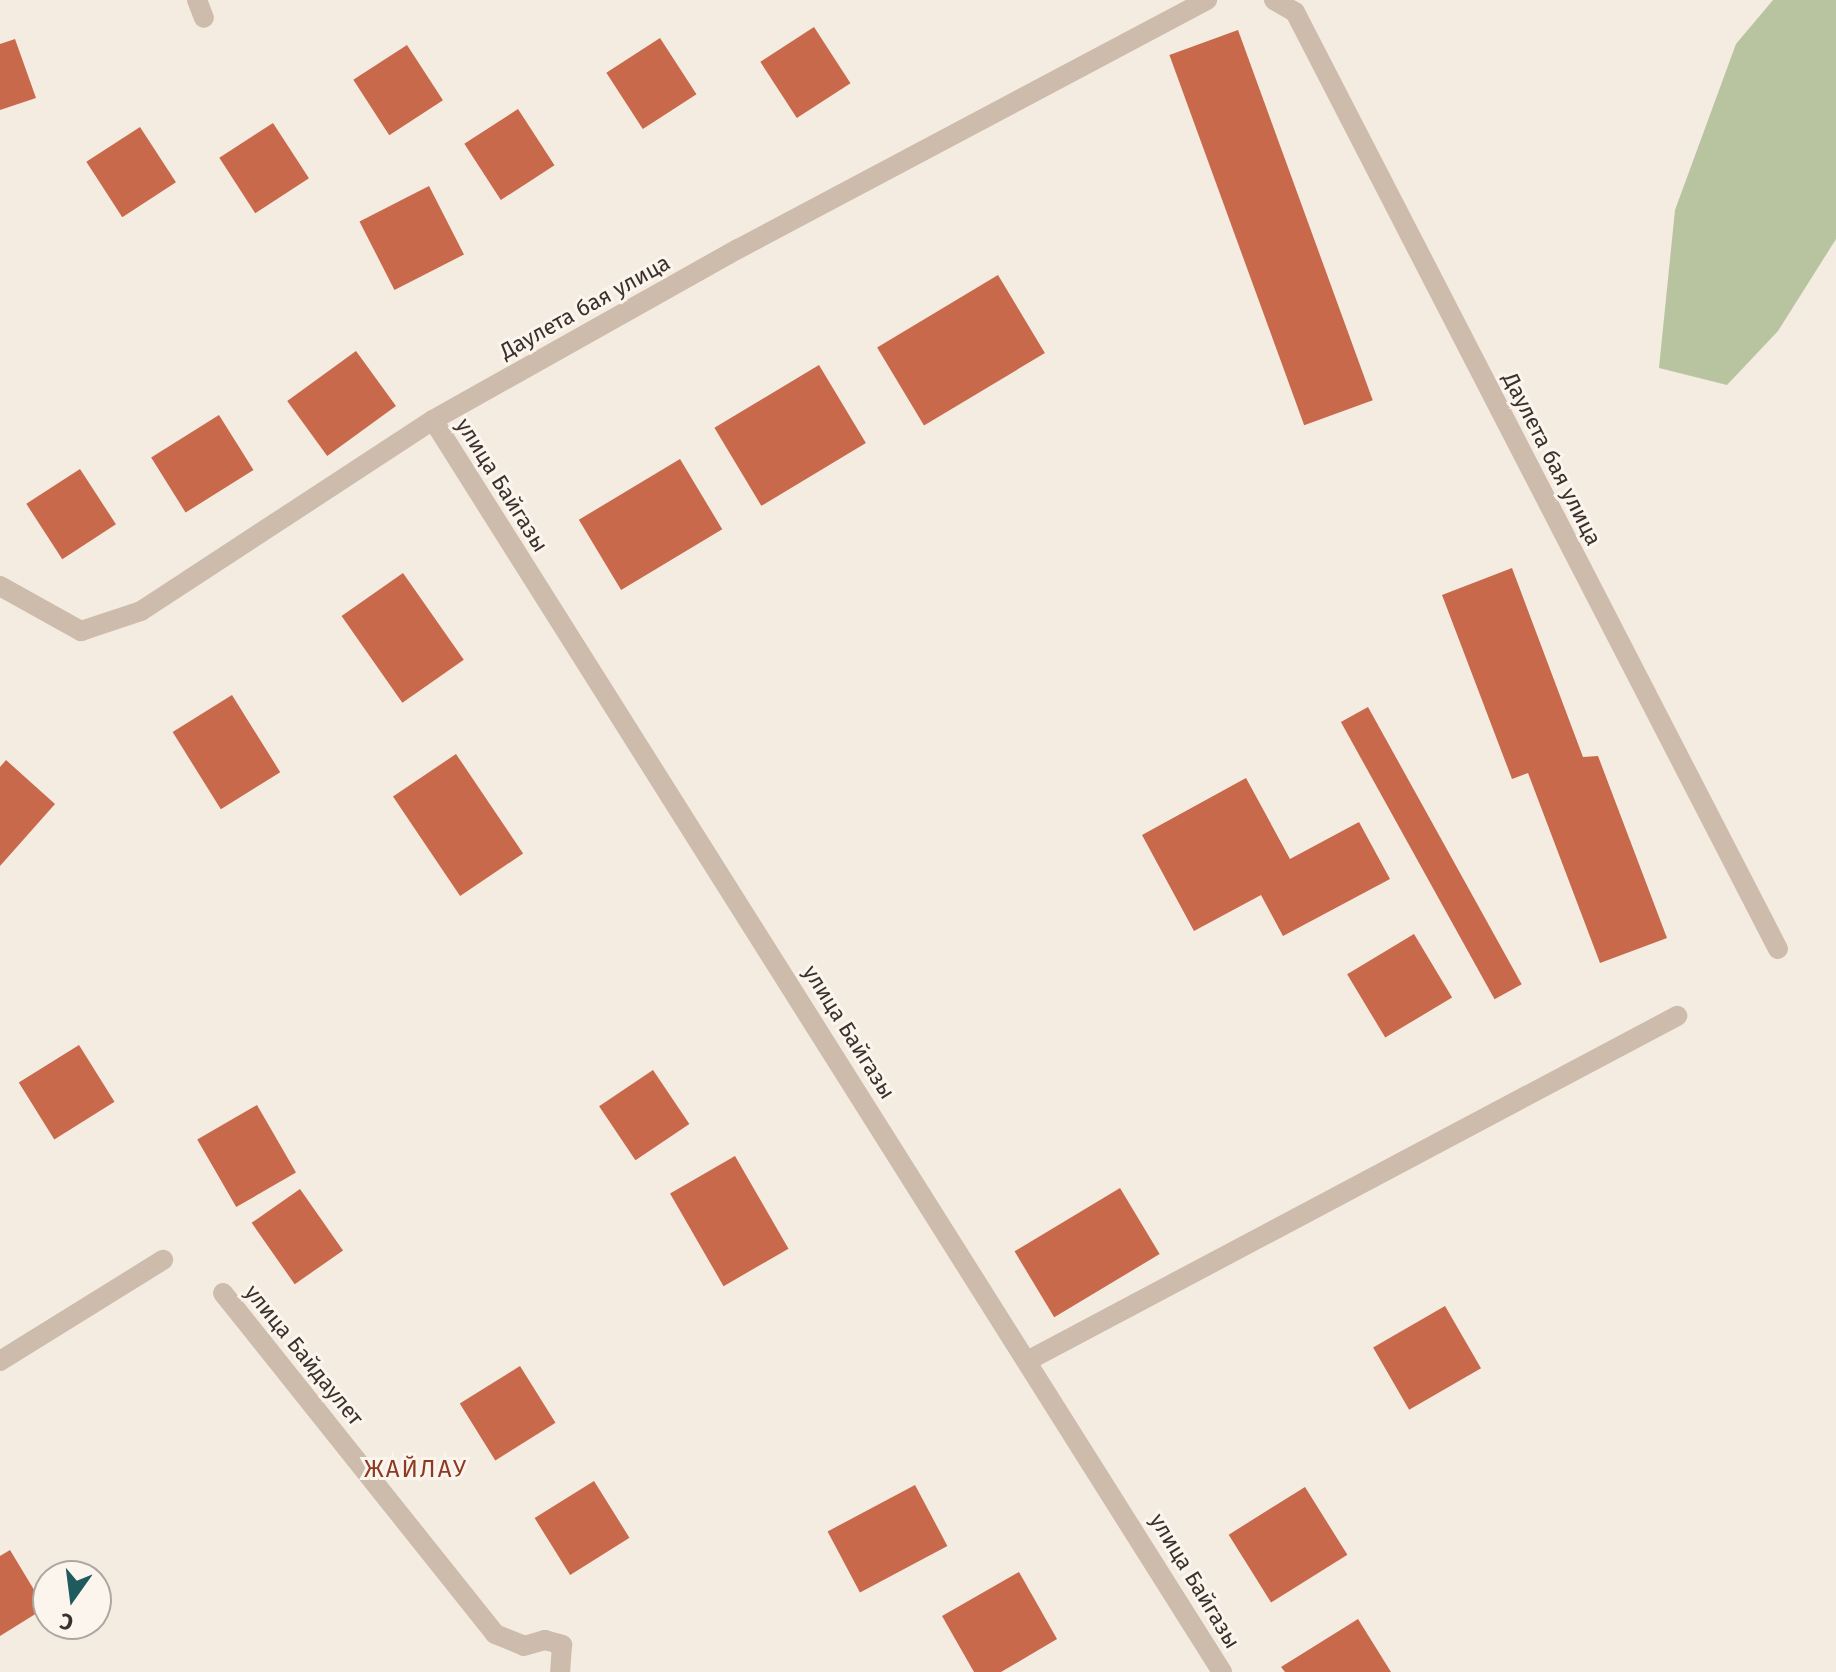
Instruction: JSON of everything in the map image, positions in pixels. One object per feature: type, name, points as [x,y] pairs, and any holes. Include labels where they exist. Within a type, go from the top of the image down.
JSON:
[{"type":"street","name":"Даулета бая улица","points":[[0,586],[81,631],[141,611],[433,420],[738,249],[1207,0]]},
{"type":"street","name":"Даулета бая улица","points":[[1274,0],[1295,12],[1778,949]]},
{"type":"street","name":"улица Байгазы","points":[[433,420],[1029,1360],[1222,1672]]},
{"type":"street","points":[[1029,1360],[1677,1016]]},
{"type":"street","points":[[0,1361],[163,1260]]},
{"type":"street","name":"улица Байдаулет","points":[[223,1293],[495,1634],[524,1646],[545,1640],[562,1645],[560,1672]]},
{"type":"green space","points":[[1773,0],[1836,0],[1836,239],[1778,331],[1727,385],[1659,368],[1675,210],[1736,44]]},
{"type":"building","points":[[814,27],[850,83],[797,118],[760,62]]},
{"type":"building","points":[[1238,30],[1373,400],[1304,425],[1169,55]]},
{"type":"building","points":[[660,38],[696,94],[643,129],[606,73]]},
{"type":"building","points":[[15,39],[36,98],[0,110],[0,44]]},
{"type":"building","points":[[407,45],[443,100],[389,135],[353,80]]},
{"type":"building","points":[[518,109],[554,165],[501,200],[464,144]]},
{"type":"building","points":[[273,123],[309,178],[255,213],[219,158]]},
{"type":"building","points":[[140,127],[176,182],[122,217],[86,162]]},
{"type":"building","points":[[429,186],[464,255],[394,290],[360,221]]},
{"type":"building","points":[[998,275],[1045,353],[924,426],[877,348]]},
{"type":"building","points":[[356,351],[396,406],[327,456],[287,401]]},
{"type":"building","points":[[819,365],[866,443],[761,506],[714,428]]},
{"type":"building","points":[[219,415],[253,470],[186,513],[151,457]]},
{"type":"building","points":[[680,459],[722,529],[621,590],[579,520]]},
{"type":"building","points":[[80,469],[116,524],[62,559],[26,504]]},
{"type":"building","points":[[1512,568],[1583,757],[1598,756],[1667,938],[1600,963],[1528,773],[1512,779],[1442,595]]},
{"type":"building","points":[[403,573],[464,660],[402,703],[342,616]]},
{"type":"building","points":[[232,695],[280,772],[221,809],[173,732]]},
{"type":"building","points":[[1368,707],[1522,984],[1495,999],[1341,722]]},
{"type":"building","points":[[456,754],[523,853],[460,896],[393,796]]},
{"type":"building","points":[[6,760],[55,804],[0,866],[0,767]]},
{"type":"building","points":[[1246,778],[1290,859],[1359,822],[1390,879],[1283,936],[1261,895],[1194,931],[1142,835]]},
{"type":"building","points":[[1414,934],[1452,997],[1385,1038],[1347,974]]},
{"type":"building","points":[[79,1045],[115,1102],[54,1139],[19,1083]]},
{"type":"building","points":[[653,1070],[689,1124],[635,1160],[599,1106]]},
{"type":"building","points":[[257,1105],[296,1173],[236,1207],[197,1140]]},
{"type":"building","points":[[735,1156],[789,1249],[724,1286],[670,1194]]},
{"type":"building","points":[[1120,1188],[1160,1254],[1054,1317],[1015,1251]]},
{"type":"building","points":[[300,1189],[343,1250],[295,1284],[252,1223]]},
{"type":"building","points":[[1445,1306],[1481,1368],[1409,1410],[1373,1348]]},
{"type":"building","points":[[520,1366],[556,1423],[495,1460],[460,1404]]},
{"type":"building","points":[[594,1481],[630,1538],[570,1575],[535,1518]]},
{"type":"building","points":[[915,1485],[947,1546],[860,1592],[828,1531]]},
{"type":"building","points":[[1305,1487],[1347,1555],[1271,1603],[1229,1535]]},
{"type":"building","points":[[10,1550],[32,1586],[32,1616],[0,1636],[0,1556]]},
{"type":"building","points":[[1019,1572],[1057,1639],[1001,1672],[974,1672],[942,1616]]},
{"type":"building","points":[[1358,1619],[1391,1672],[1285,1672],[1281,1667]]},
{"type":"district","name":"ЖАЙЛАУ","points":[[416,1470]]}]
